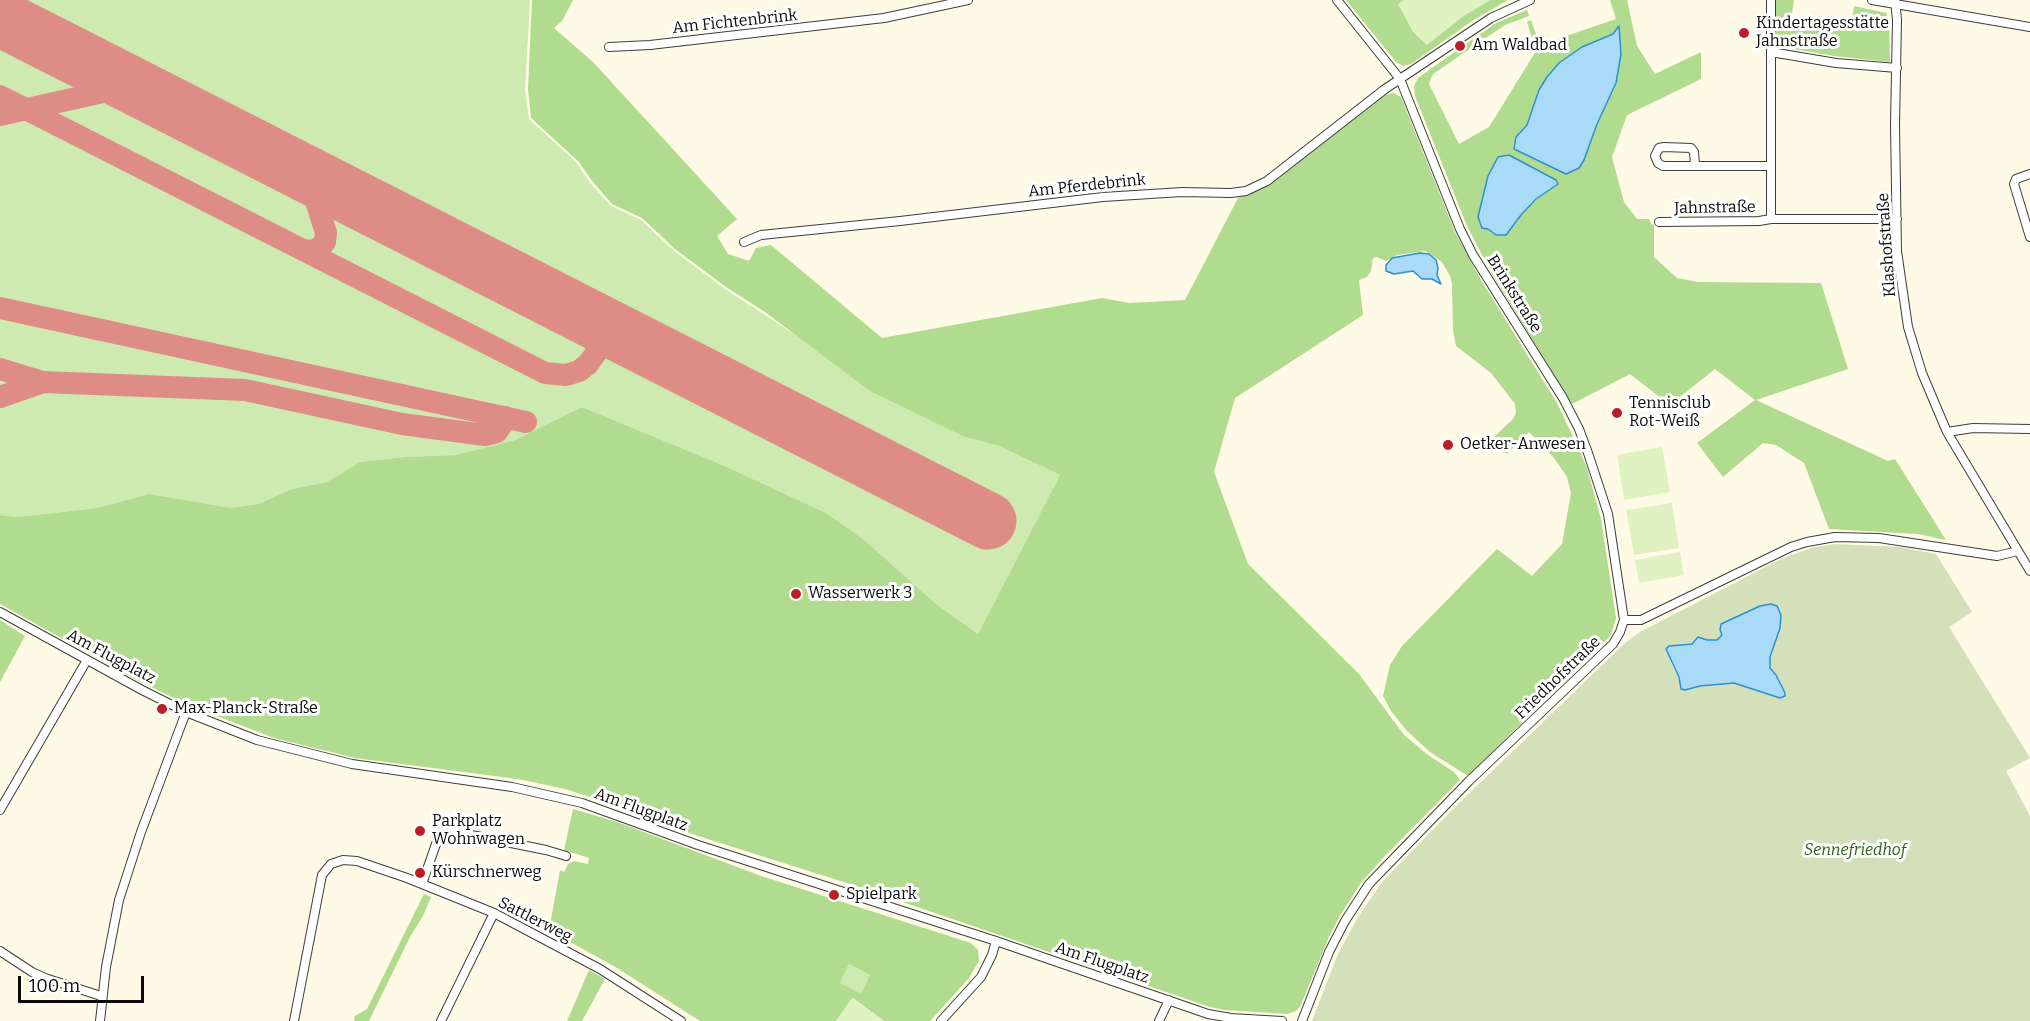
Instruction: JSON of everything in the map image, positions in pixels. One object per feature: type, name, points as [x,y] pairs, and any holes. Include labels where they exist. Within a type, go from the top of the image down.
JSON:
[{"type":"street","name":"Am Fichtenbrink","points":[[609,47],[650,45],[884,18],[968,0]]},
{"type":"street","name":"Brinkstraße","points":[[1337,0],[1400,79],[1460,229],[1473,255],[1563,398],[1588,453],[1608,514],[1624,620]]},
{"type":"street","points":[[1400,79],[1491,18],[1530,0]]},
{"type":"street","name":"Jahnstraße","points":[[1771,0],[1771,219]]},
{"type":"street","points":[[1872,0],[1895,2],[2030,27]]},
{"type":"street","name":"Klashofstraße","points":[[1895,2],[1899,275],[1908,327],[1922,373],[1947,432],[2029,567]]},
{"type":"street","points":[[1771,52],[1836,63],[1897,68]]},
{"type":"street","name":"Am Pferdebrink","points":[[744,242],[761,235],[1103,197],[1246,191],[1266,181],[1400,79]]},
{"type":"street","points":[[1695,165],[1694,152],[1691,148],[1659,148],[1655,156],[1658,164],[1663,166],[1771,166]]},
{"type":"street","points":[[2030,174],[2016,179],[2014,184],[2030,237]]},
{"type":"street","name":"Jahnstraße","points":[[1659,222],[1897,219]]},
{"type":"street","points":[[1947,432],[1973,428],[2030,429]]},
{"type":"street","points":[[1624,620],[1641,620],[1791,547],[1835,537],[1880,538],[1997,556],[2018,551]]},
{"type":"street","name":"Am Flugplatz","points":[[0,612],[186,712],[257,740],[321,758],[386,771],[512,786],[582,803],[720,852],[996,941],[1221,1017],[1282,1021]]},
{"type":"street","name":"Friedhofstraße","points":[[1302,1021],[1329,952],[1345,921],[1369,884],[1468,781],[1613,644],[1624,620]]},
{"type":"street","points":[[0,810],[87,660]]},
{"type":"street","points":[[100,1021],[101,996],[123,885],[186,712]]},
{"type":"street","points":[[422,884],[436,844],[449,833],[461,833],[566,856]]},
{"type":"street","name":"Sattlerweg","points":[[294,1021],[320,882],[326,868],[343,860],[350,860],[422,884],[494,913],[600,969],[681,1021]]},
{"type":"street","points":[[441,1021],[494,913]]},
{"type":"street","points":[[941,1021],[981,977],[996,941]]},
{"type":"street","points":[[1,956],[45,978],[101,996]]},
{"type":"street","points":[[1159,1021],[1169,1000]]},
{"type":"green space","points":[[0,0],[530,0],[525,90],[529,119],[576,162],[590,183],[611,206],[641,220],[674,251],[725,289],[806,342],[965,437],[999,446],[1060,475],[978,634],[936,604],[863,539],[826,513],[727,467],[582,407],[515,440],[456,455],[360,462],[327,482],[292,489],[258,504],[231,508],[149,494],[97,508],[17,517],[0,515]]},
{"type":"green space","points":[[532,0],[573,0],[562,21],[554,28],[593,62],[737,219],[717,236],[728,254],[749,261],[756,248],[771,245],[882,338],[1102,298],[1129,303],[1185,300],[1238,198],[1272,183],[1385,95],[1393,93],[1401,97],[1455,232],[1481,280],[1557,403],[1587,468],[1601,519],[1616,618],[1611,635],[1468,776],[1430,752],[1407,731],[1391,711],[1383,696],[1390,665],[1402,646],[1497,549],[1532,576],[1562,544],[1571,493],[1567,477],[1554,458],[1529,432],[1507,454],[1491,440],[1513,419],[1516,413],[1515,404],[1491,373],[1456,346],[1450,276],[1442,262],[1425,251],[1397,255],[1386,261],[1377,257],[1373,258],[1371,271],[1367,277],[1359,280],[1363,315],[1235,398],[1214,472],[1248,564],[1359,674],[1404,735],[1428,755],[1454,772],[1460,780],[1361,883],[1329,937],[1300,1007],[1296,1011],[1287,1014],[1210,1007],[850,884],[698,836],[565,789],[518,779],[355,758],[274,738],[186,704],[135,679],[0,604],[0,515],[17,517],[97,508],[149,494],[231,508],[258,504],[292,489],[327,482],[360,462],[456,455],[515,440],[582,407],[727,467],[826,513],[863,539],[936,604],[978,634],[1060,475],[999,446],[965,437],[870,391],[765,312],[726,287],[675,249],[642,218],[612,204],[579,162],[531,118],[528,89]]},
{"type":"green space","points":[[1346,0],[1405,0],[1398,4],[1465,15],[1490,0],[1508,0],[1475,19],[1411,64],[1403,66],[1396,62]]},
{"type":"green space","points":[[1405,0],[1490,0],[1465,15],[1427,45],[1413,32],[1398,4]]},
{"type":"green space","points":[[1610,0],[1627,0],[1637,46],[1655,74],[1701,52],[1701,79],[1627,115],[1612,157],[1624,202],[1637,219],[1649,219],[1654,225],[1654,257],[1677,278],[1698,282],[1821,283],[1848,369],[1756,400],[1888,461],[1895,459],[1946,540],[1918,534],[1829,529],[1804,463],[1776,445],[1763,443],[1723,477],[1697,443],[1755,400],[1715,369],[1670,405],[1630,374],[1572,404],[1492,274],[1467,226],[1415,96],[1414,86],[1418,78],[1496,23],[1527,10],[1529,16],[1505,25],[1433,74],[1429,84],[1459,144],[1489,127],[1536,51],[1527,22],[1531,20],[1540,45],[1616,19]],"holes":[[[1619,27],[1621,54],[1616,83],[1597,124],[1584,160],[1566,174],[1515,149],[1516,137],[1527,125],[1539,90],[1547,77],[1559,63],[1582,47],[1613,34]],[[1543,175],[1556,180],[1521,215],[1514,226],[1493,234],[1488,228]]]},
{"type":"green space","points":[[1776,0],[1794,0],[1791,20],[1851,29],[1854,6],[1886,13],[1889,21],[1890,62],[1834,56],[1776,46]]},
{"type":"green space","points":[[1662,447],[1670,492],[1624,500],[1617,455]]},
{"type":"green space","points":[[1672,503],[1679,548],[1634,555],[1626,510]]},
{"type":"green space","name":"Sennefriedhof","points":[[1835,544],[1900,547],[1936,554],[1972,612],[1949,627],[2030,758],[2006,771],[2030,816],[2030,1021],[1312,1021],[1338,954],[1358,917],[1382,882],[1454,808],[1625,643],[1640,632],[1781,559],[1811,548]],"holes":[[[1722,635],[1774,645],[1770,657],[1770,668],[1785,693],[1780,698],[1734,683],[1700,686],[1685,690],[1671,663],[1669,646],[1717,640]]]},
{"type":"green space","points":[[1680,552],[1684,575],[1639,583],[1635,560]]},
{"type":"green space","points":[[0,620],[25,636],[0,682]]},
{"type":"green space","points":[[573,809],[617,822],[761,876],[971,943],[978,950],[979,961],[969,978],[930,1021],[884,1021],[853,998],[836,1021],[700,1021],[617,968],[549,930],[560,870],[564,872],[568,864],[574,861],[588,864],[589,858],[564,850]],"holes":[[[849,964],[870,975],[861,993],[840,983]]]},
{"type":"green space","points":[[424,894],[431,897],[423,916],[410,937],[369,1021],[354,1021],[355,1016],[367,1009]]},
{"type":"green space","points":[[849,964],[870,975],[861,993],[840,983]]},
{"type":"green space","points":[[589,970],[605,979],[582,1021],[567,1021]]},
{"type":"green space","points":[[852,998],[880,1018],[884,1021],[836,1021]]},
{"type":"water","points":[[1619,26],[1621,54],[1616,83],[1579,168],[1566,174],[1514,149],[1516,137],[1527,125],[1539,90],[1547,77],[1559,63],[1582,47],[1613,34]]},
{"type":"water","points":[[1509,155],[1556,180],[1558,184],[1536,199],[1506,235],[1496,235],[1482,228],[1478,217],[1488,176],[1498,157]]},
{"type":"water","points":[[1420,253],[1429,254],[1436,260],[1437,275],[1441,284],[1432,279],[1422,279],[1413,271],[1394,274],[1386,271],[1386,265],[1392,258]]},
{"type":"water","points":[[1771,604],[1777,606],[1781,615],[1780,628],[1770,657],[1770,668],[1776,675],[1785,696],[1780,698],[1734,683],[1681,689],[1679,677],[1666,649],[1669,646],[1692,644],[1698,637],[1717,640],[1722,635],[1721,624],[1760,606]]},
{"type":"taxiway","points":[[82,60],[93,68],[97,78],[92,91],[84,96]]},
{"type":"taxiway","points":[[0,115],[121,88],[147,93]]},
{"type":"taxiway","points":[[0,96],[545,373],[566,375],[579,371],[588,364],[602,340],[601,330],[593,321]]},
{"type":"taxiway","points":[[291,166],[312,188],[326,233],[325,242],[320,247],[313,251],[303,250]]},
{"type":"taxiway","points":[[0,308],[526,422]]},
{"type":"taxiway","points":[[0,369],[43,382],[245,390],[402,424],[485,435],[497,432],[505,417]]},
{"type":"taxiway","points":[[0,397],[43,382]]},
{"type":"runway","points":[[0,18],[988,521]]},
{"type":"place","name":"Kindertagesstätte Jahnstraße","points":[[1744,33]]},
{"type":"place","name":"Am Waldbad","points":[[1460,46]]},
{"type":"place","name":"Tennisclub Rot-Weiß","points":[[1617,413]]},
{"type":"place","name":"Oetker-Anwesen","points":[[1448,445]]},
{"type":"place","name":"Wasserwerk 3","points":[[796,594]]},
{"type":"place","name":"Max-Planck-Straße","points":[[162,709]]},
{"type":"place","name":"Parkplatz Wohnwagen","points":[[420,831]]},
{"type":"place","name":"Kürschnerweg","points":[[420,873]]},
{"type":"place","name":"Spielpark","points":[[834,895]]}]
